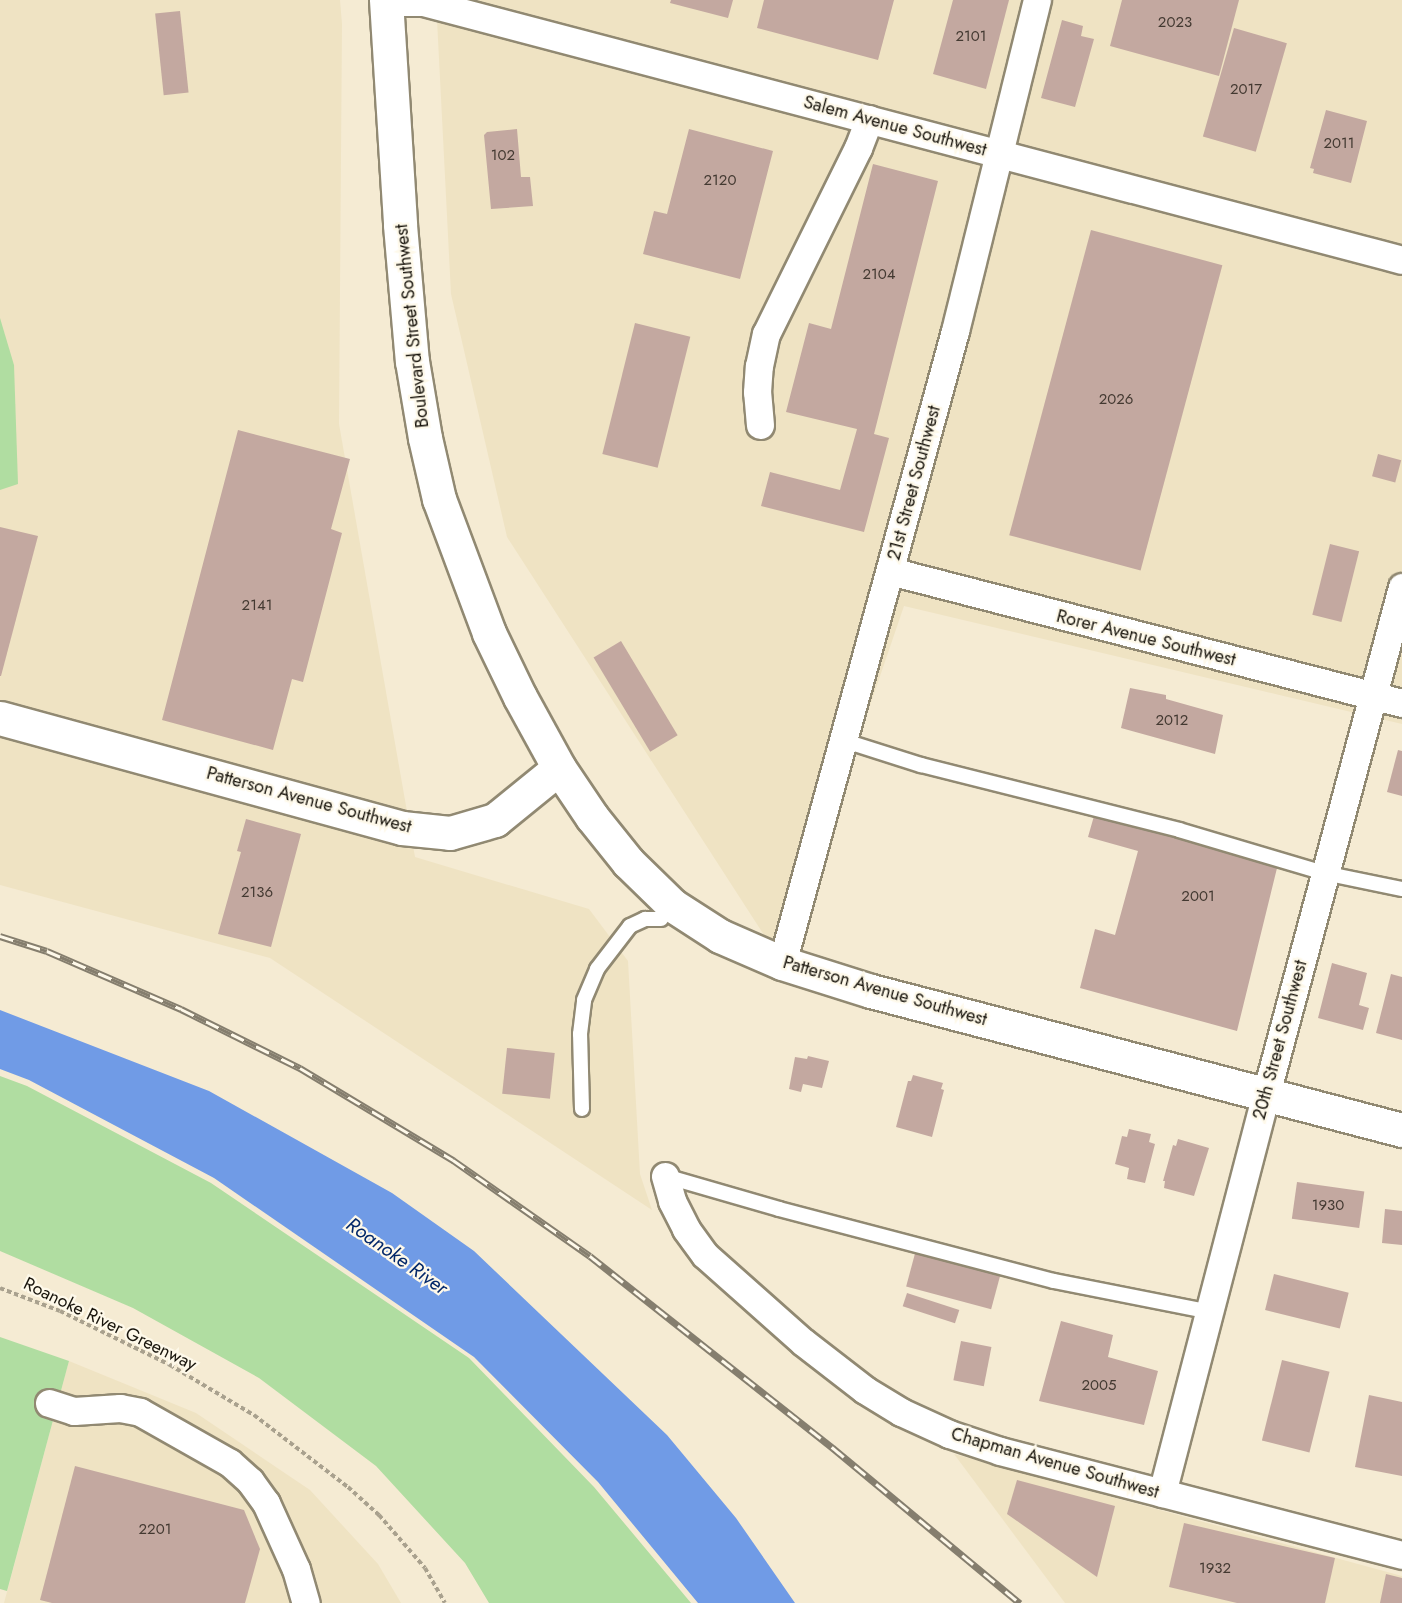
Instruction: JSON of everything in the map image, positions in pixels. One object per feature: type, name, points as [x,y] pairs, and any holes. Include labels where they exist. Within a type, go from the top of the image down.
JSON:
[{"type":"main road","name":"Boulevard Street Southwest","points":[[386,1],[402,248],[412,361],[425,438],[439,499],[481,613],[520,697],[559,768]]},
{"type":"main road","name":"Patterson Avenue Southwest","points":[[0,717],[402,828],[450,833],[495,819],[559,768],[592,818],[666,912],[782,963],[871,991],[1402,1130]]},
{"type":"street","name":"21st Street Southwest","points":[[782,963],[955,331],[1037,0]]},
{"type":"street","name":"Salem Avenue Southwest","points":[[386,1],[423,2],[1402,260]]},
{"type":"street","points":[[760,424],[757,392],[759,366],[766,334],[858,148],[869,118]]},
{"type":"street","name":"Rorer Avenue Southwest","points":[[890,571],[1402,703]]},
{"type":"street","name":"20th Street Southwest","points":[[1162,1493],[1324,873],[1402,588]]},
{"type":"street","name":"Chapman Avenue Southwest","points":[[665,1176],[672,1201],[686,1229],[705,1255],[803,1342],[865,1390],[949,1434],[1000,1451],[1402,1555]]},
{"type":"street","points":[[49,1403],[74,1411],[120,1408],[140,1412],[230,1463],[250,1481],[266,1503],[296,1569],[306,1603]]},
{"type":"lane","points":[[842,740],[921,765],[1179,830],[1324,873],[1402,889]]},
{"type":"lane","points":[[582,1109],[580,1034],[584,1000],[597,969],[630,926],[666,912]]},
{"type":"lane","points":[[665,1176],[779,1209],[1054,1281],[1210,1312]]},
{"type":"path","name":"Roanoke River Greenway","points":[[0,1288],[60,1311],[170,1365],[254,1415],[348,1487],[379,1515],[425,1568],[444,1603]]},
{"type":"shaded area","points":[[0,0],[340,0],[342,24],[339,424],[415,857],[589,909],[628,961],[640,1174],[652,1210],[270,958],[0,885]]},
{"type":"shaded area","points":[[436,0],[1402,0],[1402,724],[904,606],[782,963],[507,537],[451,294]]},
{"type":"shaded area","points":[[69,1361],[196,1413],[310,1490],[378,1564],[401,1603],[4,1603]]},
{"type":"shaded area","points":[[954,1454],[1402,1576],[1402,1603],[1065,1603]]},
{"type":"green space","points":[[0,318],[14,365],[18,484],[0,490]]},
{"type":"green space","points":[[0,1076],[27,1086],[211,1183],[469,1358],[594,1487],[691,1603],[489,1603],[465,1563],[376,1466],[259,1378],[133,1308],[0,1251]]},
{"type":"green space","points":[[0,1337],[69,1361],[7,1591],[0,1589]]},
{"type":"water","name":"Roanoke River","points":[[0,1010],[209,1091],[392,1193],[474,1251],[667,1435],[736,1518],[795,1603],[698,1603],[598,1482],[474,1357],[214,1178],[29,1080],[0,1069]]},
{"type":"building","points":[[671,0],[733,0],[728,18],[670,3]]},
{"type":"building","points":[[764,0],[894,0],[878,60],[757,28]]},
{"type":"building","points":[[953,0],[1009,0],[986,89],[933,74]]},
{"type":"building","points":[[1122,0],[1239,0],[1219,76],[1110,46]]},
{"type":"building","points":[[180,11],[189,93],[164,95],[155,14]]},
{"type":"building","points":[[1062,20],[1083,26],[1081,36],[1094,39],[1075,107],[1041,98]]},
{"type":"building","points":[[1234,28],[1287,43],[1256,152],[1203,137]]},
{"type":"building","points":[[1326,110],[1367,121],[1351,183],[1313,173],[1314,169],[1310,168]]},
{"type":"building","points":[[517,129],[521,177],[530,177],[533,206],[491,209],[484,135],[487,132]]},
{"type":"building","points":[[689,129],[773,151],[740,279],[643,254],[654,211],[667,214]]},
{"type":"building","points":[[873,164],[938,181],[874,434],[889,438],[864,532],[761,506],[770,472],[840,490],[857,429],[786,412],[809,323],[831,329]]},
{"type":"building","points":[[1091,230],[1222,265],[1141,570],[1009,535]]},
{"type":"building","points":[[635,323],[690,337],[658,468],[602,454]]},
{"type":"building","points":[[238,430],[350,459],[331,529],[342,533],[303,682],[292,679],[273,750],[162,720]]},
{"type":"building","points":[[1378,454],[1401,460],[1395,482],[1372,476]]},
{"type":"building","points":[[0,527],[38,536],[1,676],[0,676]]},
{"type":"building","points":[[1330,544],[1359,551],[1341,622],[1312,615]]},
{"type":"building","points":[[621,641],[678,735],[650,752],[594,657]]},
{"type":"building","points":[[1130,688],[1166,695],[1166,699],[1223,715],[1215,754],[1121,728]]},
{"type":"building","points":[[1398,750],[1402,751],[1402,796],[1387,792]]},
{"type":"building","points":[[1094,816],[1278,864],[1237,1031],[1080,988],[1095,929],[1115,935],[1138,851],[1088,837]]},
{"type":"building","points":[[246,819],[301,834],[271,947],[218,934],[241,852],[237,851]]},
{"type":"building","points":[[1332,963],[1367,973],[1359,1005],[1369,1008],[1363,1030],[1318,1018]]},
{"type":"building","points":[[1391,974],[1402,977],[1402,1040],[1376,1033]]},
{"type":"building","points":[[507,1048],[555,1053],[550,1099],[502,1094]]},
{"type":"building","points":[[808,1056],[829,1061],[822,1088],[803,1084],[801,1092],[789,1089],[795,1057],[807,1059]]},
{"type":"building","points":[[913,1075],[943,1083],[941,1089],[944,1090],[932,1137],[896,1127],[908,1081],[911,1081]]},
{"type":"building","points":[[1129,1129],[1151,1134],[1149,1142],[1155,1144],[1145,1183],[1127,1179],[1129,1168],[1115,1164],[1122,1136],[1127,1137]]},
{"type":"building","points":[[1178,1139],[1209,1148],[1194,1196],[1164,1188],[1165,1181],[1163,1181],[1173,1145],[1176,1146]]},
{"type":"building","points":[[1297,1182],[1364,1191],[1359,1228],[1292,1219]]},
{"type":"building","points":[[1385,1209],[1402,1211],[1402,1245],[1382,1243]]},
{"type":"building","points":[[917,1246],[1002,1269],[991,1309],[906,1287]]},
{"type":"building","points":[[1274,1274],[1349,1293],[1340,1329],[1265,1310]]},
{"type":"building","points":[[907,1293],[959,1310],[955,1323],[903,1306]]},
{"type":"building","points":[[1061,1321],[1113,1335],[1108,1357],[1158,1371],[1144,1425],[1039,1401]]},
{"type":"building","points":[[961,1341],[991,1347],[984,1386],[953,1380]]},
{"type":"building","points":[[1282,1360],[1330,1372],[1309,1452],[1262,1441]]},
{"type":"building","points":[[1369,1395],[1402,1402],[1402,1476],[1355,1467]]},
{"type":"building","points":[[75,1466],[244,1510],[260,1549],[245,1603],[52,1603],[40,1600]]},
{"type":"building","points":[[1017,1480],[1115,1506],[1097,1577],[1007,1514]]},
{"type":"building","points":[[1184,1523],[1335,1558],[1325,1603],[1237,1603],[1169,1587]]},
{"type":"building","points":[[1386,1574],[1402,1578],[1402,1603],[1380,1603]]},
{"type":"railway","points":[[0,936],[47,951],[181,1009],[300,1068],[453,1160],[590,1256],[833,1448],[1020,1603]]}]
